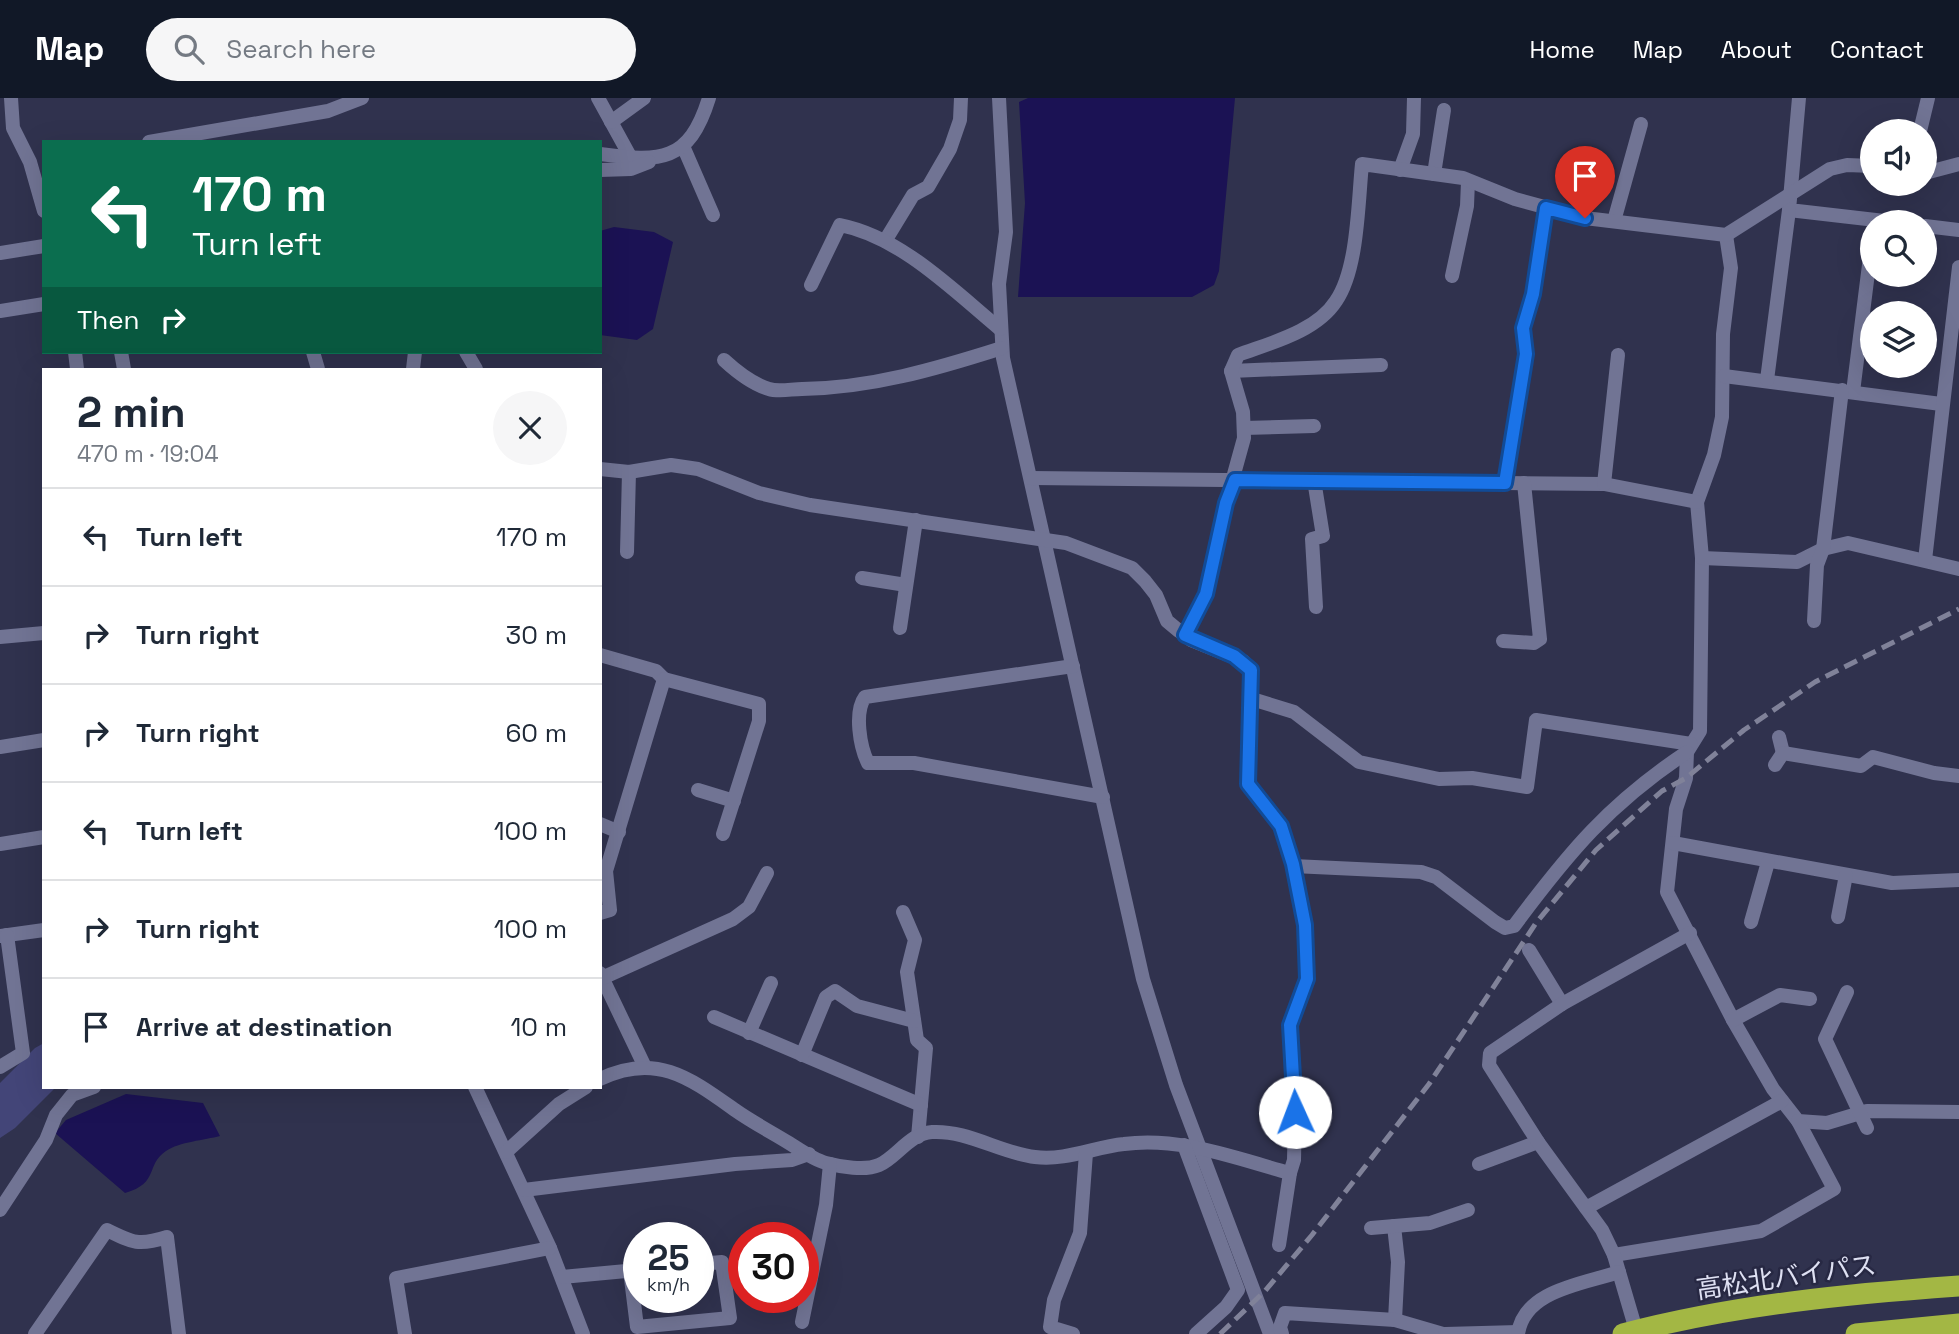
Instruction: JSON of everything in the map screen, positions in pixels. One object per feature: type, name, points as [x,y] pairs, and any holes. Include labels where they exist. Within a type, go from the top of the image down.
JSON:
[{"type":"highway","name":"高松北バイパス","points":[[1630,1332],[1796,1301],[1959,1286]]},
{"type":"highway","points":[[1856,1334],[1959,1324]]},
{"type":"street","points":[[161,140],[328,111],[362,98]]},
{"type":"street","points":[[598,98],[631,158]]},
{"type":"street","points":[[611,122],[644,98]]},
{"type":"street","points":[[602,170],[631,169],[688,143],[709,98]]},
{"type":"street","points":[[885,241],[913,195],[928,187],[950,149],[960,120],[961,98]]},
{"type":"street","points":[[999,98],[1006,232],[999,284],[1002,348],[1143,979],[1176,1085],[1270,1334]]},
{"type":"street","points":[[1401,170],[1413,134],[1414,98]]},
{"type":"street","points":[[1767,380],[1790,203],[1799,98]]},
{"type":"street","points":[[1923,119],[1928,98]]},
{"type":"street","points":[[7,102],[13,128],[37,161],[42,197]]},
{"type":"street","points":[[1434,174],[1444,110]]},
{"type":"street","points":[[1614,221],[1641,124]]},
{"type":"street","points":[[683,146],[713,215]]},
{"type":"street","points":[[602,154],[657,159]]},
{"type":"street","points":[[1185,635],[1206,594],[1226,503],[1235,480],[1244,438],[1231,371],[1238,355],[1289,336],[1318,319],[1336,303],[1348,270],[1362,164],[1468,181],[1546,208],[1585,218],[1726,235],[1790,203],[1830,169],[1860,166]]},
{"type":"street","points":[[1937,170],[1959,164]]},
{"type":"street","points":[[1452,276],[1467,206],[1468,181]]},
{"type":"street","points":[[1790,203],[1860,218]]},
{"type":"street","points":[[1505,483],[1526,354],[1523,328],[1533,294],[1546,208]]},
{"type":"street","points":[[811,285],[840,225],[885,241],[942,280],[1000,329]]},
{"type":"street","points":[[1937,227],[1959,230]]},
{"type":"street","points":[[1293,866],[1421,872],[1436,877],[1506,928],[1514,926],[1566,856],[1610,809],[1689,748],[1700,732],[1702,558],[1697,502],[1719,434],[1724,376],[1723,334],[1731,268],[1726,235]]},
{"type":"street","points":[[0,253],[42,246]]},
{"type":"street","points":[[1925,560],[1959,267]]},
{"type":"street","points":[[1814,621],[1817,565],[1823,549],[1864,287]]},
{"type":"street","points":[[0,311],[42,304]]},
{"type":"street","points":[[724,360],[738,373],[771,390],[816,389],[853,386],[931,370],[1002,348]]},
{"type":"street","points":[[1605,484],[1618,355]]},
{"type":"street","points":[[1231,371],[1381,365]]},
{"type":"street","points":[[1724,376],[1941,404]]},
{"type":"street","points":[[1244,428],[1314,426]]},
{"type":"street","points":[[602,470],[629,472],[671,465],[698,469],[759,494],[810,505],[1066,543],[1132,568],[1156,595],[1167,621],[1185,635],[1243,661],[1251,670],[1248,784],[1281,826],[1293,866],[1305,925],[1307,963],[1307,979],[1290,1025],[1295,1112],[1294,1160],[1279,1245]]},
{"type":"street","points":[[627,552],[629,472]]},
{"type":"street","points":[[1031,478],[1605,484],[1697,502]]},
{"type":"street","points":[[1314,481],[1322,536],[1312,539],[1316,607]]},
{"type":"street","points":[[1503,641],[1534,643],[1540,639],[1524,482]]},
{"type":"street","points":[[900,628],[916,520]]},
{"type":"street","points":[[1702,558],[1797,562],[1823,549],[1849,543],[1959,569]]},
{"type":"street","points":[[862,578],[906,585]]},
{"type":"street","points":[[0,637],[42,633]]},
{"type":"street","points":[[602,656],[656,671],[663,680],[759,704],[759,721],[723,834]]},
{"type":"street","points":[[1073,666],[865,697],[859,705],[862,752],[867,763],[914,763],[1102,797]]},
{"type":"street","points":[[602,913],[610,910],[606,871],[663,680]]},
{"type":"street","points":[[1252,699],[1294,712],[1359,762],[1439,779],[1472,778],[1527,787],[1536,720],[1689,748]]},
{"type":"street","points":[[1779,737],[1779,759],[1861,766],[1873,757],[1934,773],[1959,775]]},
{"type":"street","points":[[0,747],[42,740]]},
{"type":"street","points":[[1614,1255],[1761,1231],[1834,1189],[1798,1121],[1782,1101],[1733,1020],[1667,892],[1676,809],[1686,778],[1689,748]]},
{"type":"street","points":[[698,790],[734,801]]},
{"type":"street","points":[[602,825],[618,832]]},
{"type":"street","points":[[0,844],[42,837]]},
{"type":"street","points":[[1673,843],[1892,883],[1959,880]]},
{"type":"street","points":[[1751,922],[1769,862]]},
{"type":"street","points":[[602,975],[733,919],[749,906],[767,873]]},
{"type":"street","points":[[1838,917],[1846,875]]},
{"type":"street","points":[[903,912],[915,940],[907,972],[917,1040],[926,1048],[918,1137]]},
{"type":"street","points":[[0,1067],[23,1053],[4,936],[42,930]]},
{"type":"street","points":[[1630,1332],[1619,1272],[1602,1230],[1538,1142],[1489,1065],[1490,1053],[1562,1004],[1690,933]]},
{"type":"street","points":[[1529,950],[1562,1004]]},
{"type":"street","points":[[602,977],[645,1067]]},
{"type":"street","points":[[749,1032],[771,983]]},
{"type":"street","points":[[802,1055],[826,997],[835,991],[857,1006],[914,1021]]},
{"type":"street","points":[[1847,992],[1825,1039],[1867,1128]]},
{"type":"street","points":[[1733,1020],[1780,995],[1810,999]]},
{"type":"street","points":[[713,1017],[921,1105]]},
{"type":"street","points":[[602,1078],[618,1071],[645,1067],[670,1070],[830,1164],[858,1167],[880,1165],[898,1148],[929,1132],[956,1133],[1035,1157],[1086,1153],[1124,1144],[1184,1146],[1290,1173]]},
{"type":"street","points":[[0,1210],[46,1140],[56,1115],[72,1095],[88,1089]]},
{"type":"street","points":[[476,1089],[550,1248],[583,1334]]},
{"type":"street","points":[[506,1152],[559,1104],[583,1089]]},
{"type":"street","points":[[1586,1208],[1782,1101]]},
{"type":"street","points":[[1798,1121],[1827,1123],[1859,1113],[1898,1109],[1959,1112]]},
{"type":"street","points":[[1479,1164],[1538,1142]]},
{"type":"street","points":[[1184,1146],[1238,1290],[1226,1307],[1196,1334]]},
{"type":"street","points":[[1073,1334],[1050,1327],[1054,1300],[1080,1233],[1086,1153]]},
{"type":"street","points":[[524,1190],[735,1164],[792,1160],[810,1154]]},
{"type":"street","points":[[802,1322],[826,1205],[830,1164]]},
{"type":"street","points":[[1371,1228],[1430,1223],[1468,1210]]},
{"type":"street","points":[[1394,1226],[1398,1262],[1395,1320]]},
{"type":"street","points":[[35,1334],[107,1230],[133,1243],[148,1243],[167,1237],[179,1334]]},
{"type":"street","points":[[405,1334],[396,1278],[550,1248]]},
{"type":"street","points":[[637,1313],[637,1327],[730,1318],[722,1262],[714,1263]]},
{"type":"street","points":[[562,1277],[623,1271]]},
{"type":"street","points":[[1282,1334],[1280,1327],[1285,1313],[1395,1320],[1444,1334],[1518,1333],[1525,1313],[1540,1299],[1619,1272]]},
{"type":"shaded area","points":[[1028,98],[1235,98],[1219,271],[1214,285],[1192,297],[1018,297],[1025,203],[1019,102]]},
{"type":"shaded area","points":[[614,227],[654,232],[673,242],[653,329],[637,340],[602,335],[602,230]]},
{"type":"shaded area","points":[[42,1044],[42,1089],[54,1089],[15,1128],[0,1138],[0,1083]]},
{"type":"shaded area","points":[[126,1094],[203,1103],[220,1136],[185,1143],[166,1151],[156,1162],[148,1179],[136,1189],[125,1193],[55,1133],[66,1120]]},
{"type":"railway","points":[[1220,1334],[1265,1291],[1312,1235],[1429,1084],[1536,923],[1596,850],[1662,791],[1686,778],[1744,730],[1815,682],[1959,609]]},
{"type":"route","points":[[1295,1112],[1290,1025],[1307,979],[1305,925],[1293,864],[1281,826],[1273,812],[1248,784],[1251,670],[1234,656],[1191,640],[1185,635],[1206,594],[1226,503],[1235,480],[1505,483],[1526,354],[1523,328],[1533,294],[1546,208],[1585,218]]}]
